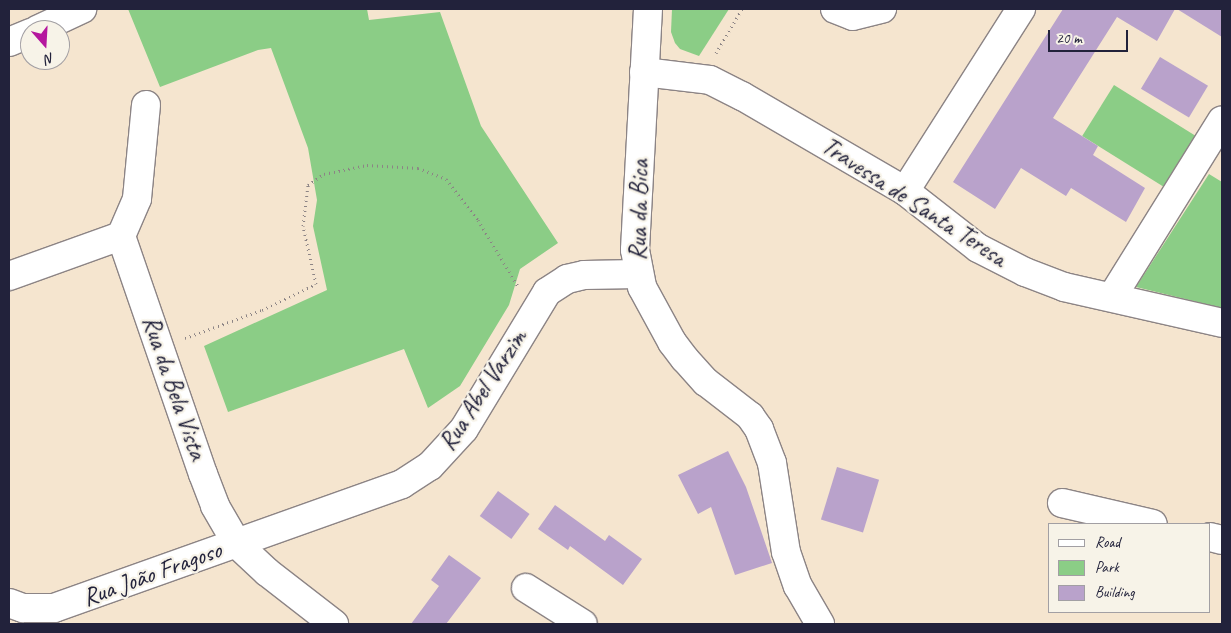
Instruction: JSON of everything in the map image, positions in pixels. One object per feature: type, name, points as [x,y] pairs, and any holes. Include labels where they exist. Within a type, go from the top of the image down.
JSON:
[{"type":"street","name":"Rua da Bica","points":[[648,9],[635,250],[638,274],[649,304],[672,342],[706,382],[750,416],[766,443],[772,463],[786,552],[813,621]]},
{"type":"street","points":[[836,9],[853,16],[882,9]]},
{"type":"street","points":[[905,191],[1021,9]]},
{"type":"street","points":[[60,20],[80,11]]},
{"type":"street","name":"Travessa de Santa Teresa","points":[[644,72],[710,80],[905,191],[978,248],[1064,287],[1222,323]]},
{"type":"street","points":[[9,276],[122,236],[137,199],[146,105]]},
{"type":"street","points":[[1112,297],[1222,120]]},
{"type":"street","name":"Rua da Bela Vista","points":[[122,236],[215,506],[237,544],[308,616],[334,624]]},
{"type":"street","name":"Rua Abel Varzim","points":[[237,544],[388,490],[415,477],[437,460],[464,429],[547,292],[567,279],[584,275],[638,274]]},
{"type":"street","points":[[1062,503],[1149,523]]},
{"type":"street","name":"Rua João Fragoso","points":[[9,603],[23,608],[54,608],[237,544]]},
{"type":"street","points":[[526,588],[583,624]]},
{"type":"path","points":[[711,61],[742,9]]},
{"type":"path","points":[[160,349],[262,310],[316,284],[303,226],[308,185],[324,174],[367,165],[418,168],[446,179],[478,220],[517,284]]},
{"type":"green space","points":[[128,9],[367,9],[369,20],[440,12],[481,126],[558,243],[520,269],[509,305],[460,386],[428,408],[404,349],[228,412],[204,346],[327,290],[313,226],[317,200],[308,148],[271,48],[258,50],[160,87]]},
{"type":"green space","points":[[672,9],[729,9],[699,56],[680,49],[675,43],[671,32]]},
{"type":"green space","points":[[1114,85],[1195,136],[1164,187],[1082,136]]},
{"type":"green space","points":[[1209,174],[1222,182],[1222,308],[1136,287]]},
{"type":"building","points":[[1063,9],[1175,9],[1157,41],[1117,17],[1053,118],[1098,146],[1093,155],[1145,188],[1126,222],[1071,188],[1066,196],[1021,168],[995,209],[953,182]]},
{"type":"building","points":[[1177,9],[1222,9],[1222,37]]},
{"type":"building","points":[[1160,57],[1208,86],[1189,118],[1141,89]]},
{"type":"building","points":[[728,451],[746,487],[772,563],[735,575],[711,507],[698,514],[678,475]]},
{"type":"building","points":[[837,467],[879,480],[863,532],[821,520]]},
{"type":"building","points":[[498,491],[530,514],[511,539],[480,516]]},
{"type":"building","points":[[555,505],[605,541],[609,535],[642,559],[623,585],[570,546],[568,550],[538,529]]},
{"type":"building","points":[[449,555],[481,578],[446,624],[411,624],[439,586],[431,580]]}]
